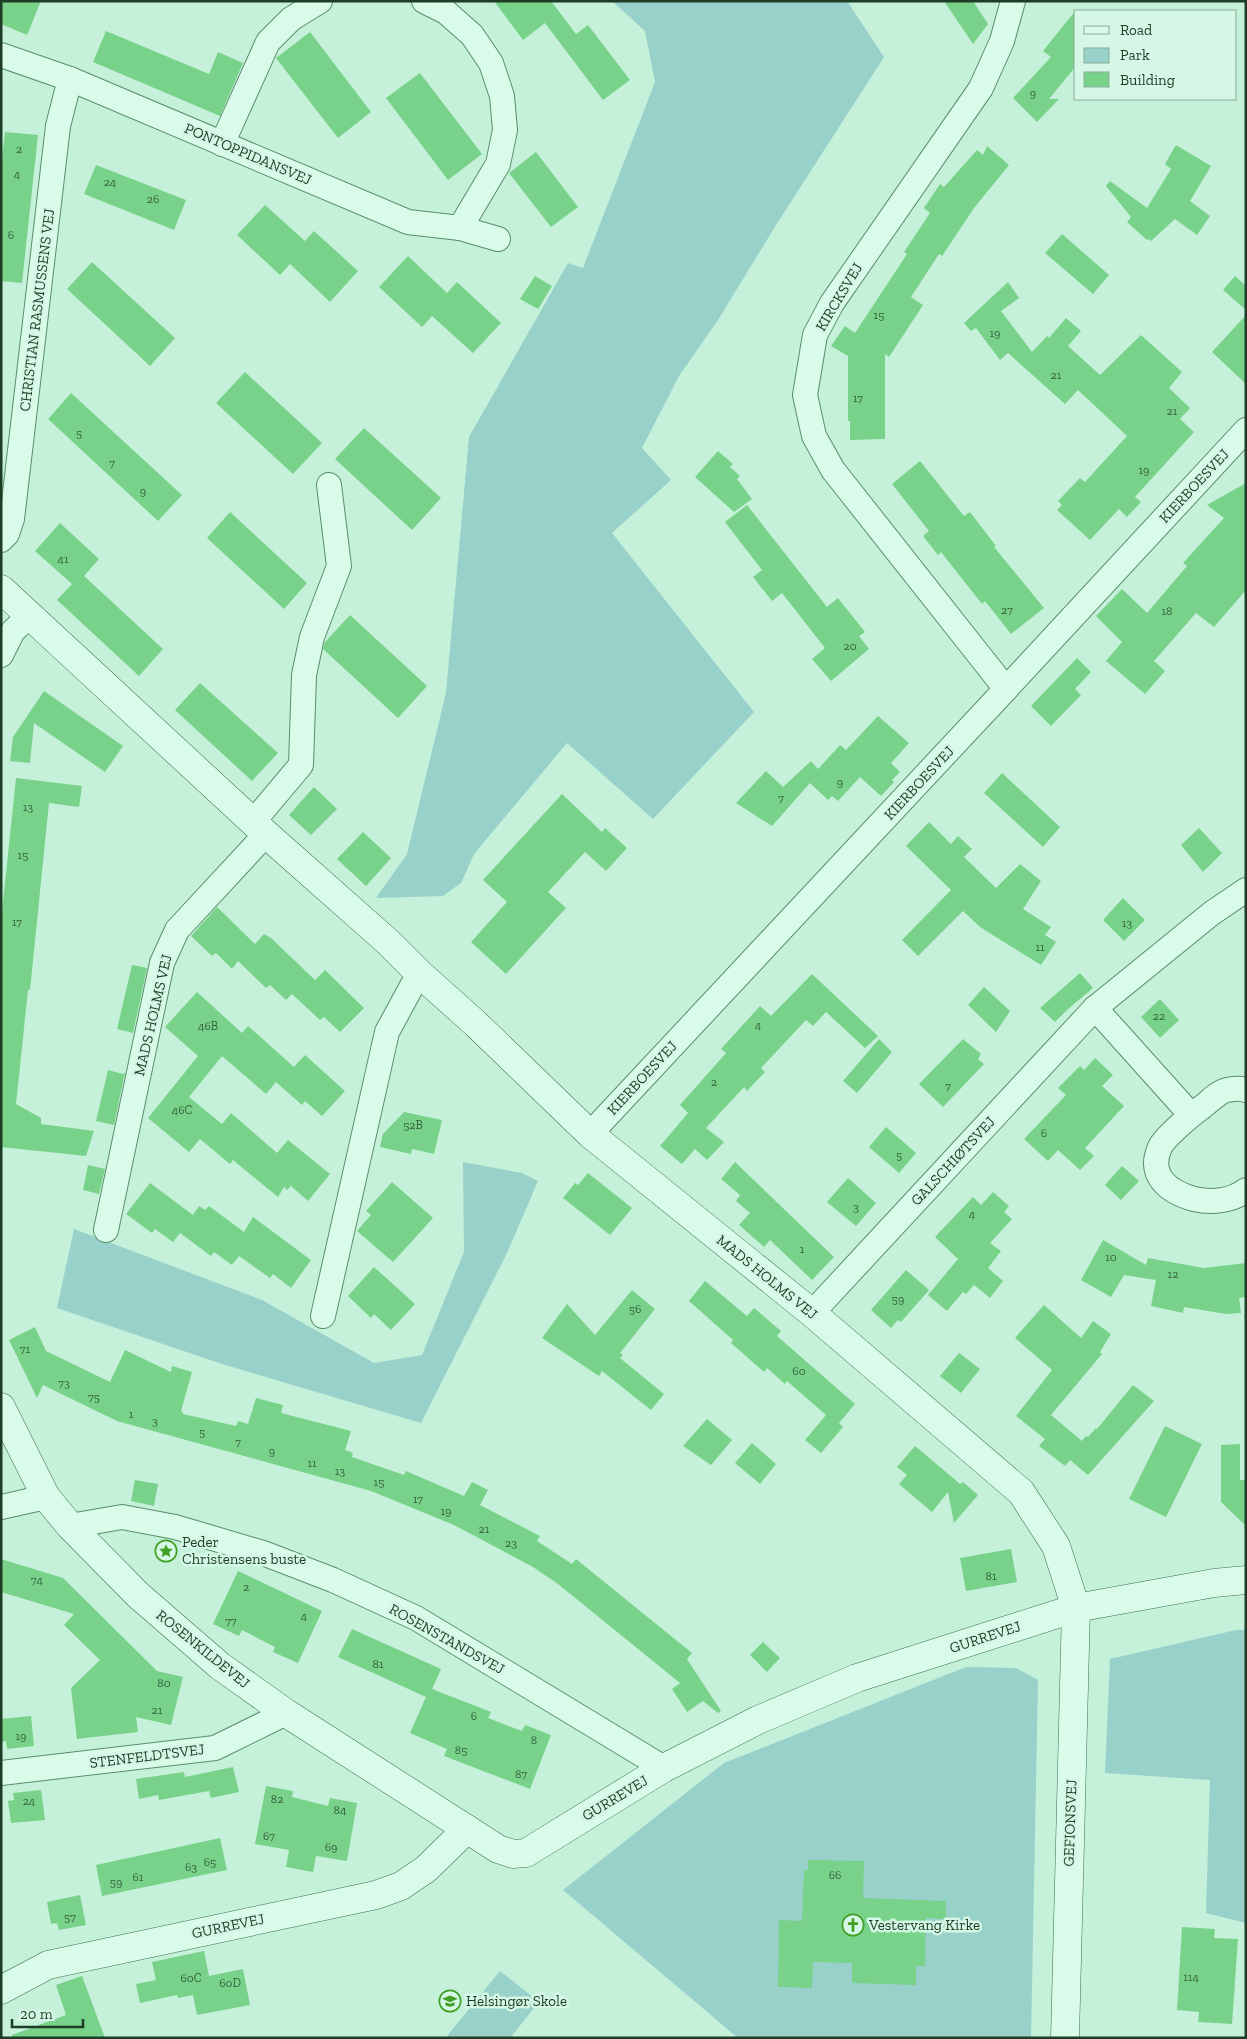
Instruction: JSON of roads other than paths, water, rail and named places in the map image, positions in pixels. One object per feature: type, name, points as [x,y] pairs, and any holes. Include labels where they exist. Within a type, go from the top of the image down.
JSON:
[{"type":"street","points":[[222,144],[268,42],[291,18],[320,1]]},
{"type":"street","points":[[424,1],[446,12],[472,35],[491,63],[502,96],[505,130],[498,164],[460,228]]},
{"type":"street","name":"KIRCKSVEJ","points":[[1006,689],[833,470],[814,436],[805,395],[815,335],[832,303],[981,88],[1002,41],[1013,1]]},
{"type":"street","name":"PONTOPPIDANSVEJ","points":[[1,55],[70,79],[408,222],[460,228],[498,239]]},
{"type":"street","name":"CHRISTIAN RASMUSSENS VEJ","points":[[1,540],[7,534],[12,519],[58,126],[70,79]]},
{"type":"street","name":"KIERBOESVEJ","points":[[590,1134],[1246,430]]},
{"type":"street","name":"MADS HOLMS VEJ","points":[[106,1230],[162,963],[177,930],[260,828],[301,765],[304,675],[312,637],[338,566],[328,485]]},
{"type":"street","name":"MADS HOLMS VEJ","points":[[1,589],[260,828],[388,942],[418,973],[476,1024],[590,1134],[812,1314],[1021,1492],[1056,1546],[1076,1608]]},
{"type":"street","points":[[1,655],[13,631],[29,616]]},
{"type":"street","name":"GALSCHIØTSVEJ","points":[[812,1314],[1095,1008],[1212,913],[1246,890]]},
{"type":"street","points":[[323,1316],[386,1032],[418,973]]},
{"type":"street","points":[[1095,1008],[1191,1115]]},
{"type":"street","points":[[1246,1090],[1226,1090],[1191,1115],[1160,1146],[1156,1163],[1160,1180],[1175,1193],[1196,1200],[1218,1201],[1240,1194],[1246,1190]]},
{"type":"street","name":"ROSENKILDEVEJ","points":[[1,1407],[46,1497],[70,1526],[138,1594],[220,1666],[286,1712],[467,1829]]},
{"type":"street","points":[[1,1507],[46,1497]]},
{"type":"street","name":"ROSENSTANDSVEJ","points":[[70,1526],[122,1517],[176,1527],[263,1553],[333,1580],[416,1618],[664,1768]]},
{"type":"street","name":"GURREVEJ","points":[[1,1990],[48,1965],[376,1895],[401,1886],[426,1869],[467,1829],[498,1849],[513,1854],[526,1853],[664,1768],[758,1720],[857,1678],[1076,1608],[1214,1583],[1246,1580]]},
{"type":"street","name":"GEFIONSVEJ","points":[[1065,2038],[1076,1608]]},
{"type":"street","name":"STENFELDTSVEJ","points":[[1,1773],[215,1748],[286,1712]]},
{"type":"place","name":"Peder Christensens buste","points":[[166,1551]]},
{"type":"place","name":"Vestervang Kirke","points":[[853,1925]]},
{"type":"place","name":"Helsingør Skole","points":[[450,2001]]}]
